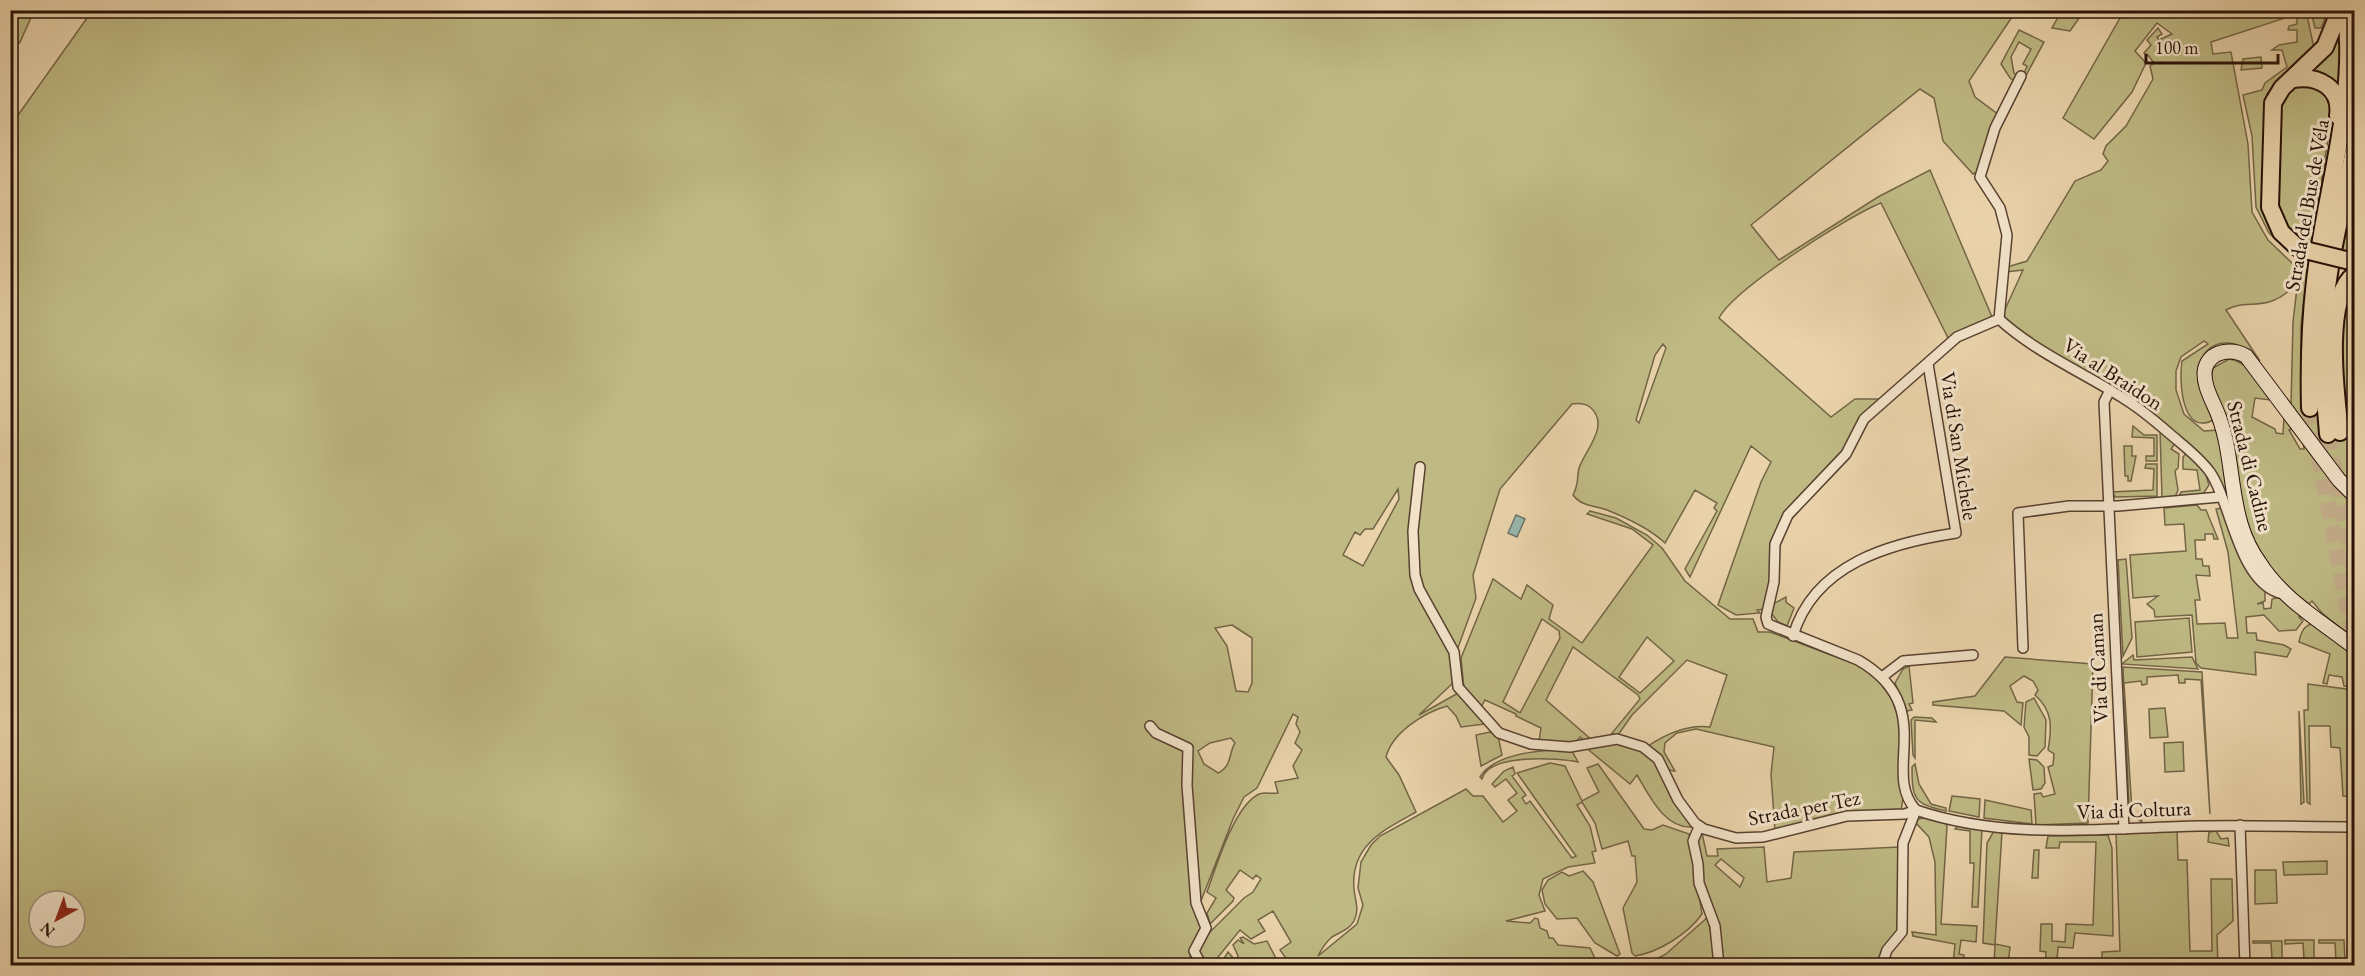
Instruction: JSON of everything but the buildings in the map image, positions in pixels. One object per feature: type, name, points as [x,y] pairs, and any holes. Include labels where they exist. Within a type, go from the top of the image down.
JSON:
[{"type":"highway","points":[[2340,10],[2332,36],[2325,47],[2282,88],[2273,103],[2270,207],[2281,232],[2297,247],[2355,262]]},
{"type":"highway","name":"Strada del Bus de Véla","points":[[2310,408],[2309,349],[2315,280],[2349,82],[2350,48],[2346,10]]},
{"type":"highway","points":[[2293,79],[2318,80],[2331,88],[2337,99],[2337,125],[2326,182],[2327,209]]},
{"type":"highway","name":"Strada del Bus de Véla","points":[[2355,150],[2340,218],[2324,312],[2322,346],[2334,433],[2338,299],[2343,286],[2355,275]]},
{"type":"street","points":[[1928,364],[1957,337],[2000,319],[2007,235],[2000,208],[1980,177],[1992,135],[2021,76]]},
{"type":"street","name":"Via al Braidon","points":[[2000,319],[2027,341],[2110,390],[2156,422],[2204,465],[2212,475],[2235,537],[2251,565],[2272,589],[2279,593],[2282,590]]},
{"type":"street","name":"Strada di Cadine","points":[[2355,495],[2339,480],[2251,361],[2235,351],[2214,356],[2208,362],[2205,377],[2221,424],[2241,525],[2261,566],[2282,590],[2355,647]]},
{"type":"street","name":"Via di San Michele","points":[[1928,364],[1956,534],[1885,547],[1860,559],[1811,598],[1799,615],[1793,636],[1771,626],[1766,617],[1773,593],[1774,555],[1780,530],[1794,507],[1846,454],[1864,419],[1928,364]]},
{"type":"street","name":"Via di Caman","points":[[2110,390],[2104,402],[2124,829]]},
{"type":"street","points":[[2204,465],[2211,478],[2210,498]]},
{"type":"street","points":[[1420,467],[1413,531],[1415,575],[1419,590],[1454,652],[1458,687],[1493,728],[1513,740],[1570,747],[1617,739],[1643,747],[1658,759],[1678,800],[1700,827],[1693,841],[1699,883],[1715,926],[1719,966]]},
{"type":"street","points":[[2023,648],[2018,513],[2069,506],[2108,506],[2220,497]]},
{"type":"street","points":[[1793,636],[1858,660],[1882,677],[1895,695],[1905,718],[1905,787],[1907,799],[1916,810],[1903,843],[1902,932],[1887,950],[1884,959]]},
{"type":"street","points":[[1882,677],[1903,661],[1973,655]]},
{"type":"street","points":[[1150,726],[1155,734],[1188,748],[1187,785],[1196,903],[1206,928],[1194,951],[1202,966]]},
{"type":"street","name":"Strada per Tez","points":[[1700,827],[1736,838],[1750,838],[1847,816],[1905,814],[1916,810]]},
{"type":"street","name":"Via di Coltura","points":[[1916,810],[2017,829],[2124,829],[2240,825],[2355,827]]},
{"type":"street","points":[[2240,825],[2245,966]]},
{"type":"shaded area","points":[[11,10],[34,11],[20,42],[11,53]]},
{"type":"shaded area","points":[[92,11],[2016,11],[1969,81],[1975,97],[1999,115],[1988,135],[1979,171],[1973,174],[1943,141],[1934,98],[1920,89],[1751,225],[1779,260],[1878,197],[1930,170],[1992,317],[1949,340],[1881,203],[1819,237],[1768,272],[1729,305],[1719,318],[1831,417],[1855,399],[1882,399],[1846,450],[1788,510],[1764,609],[1757,610],[1760,613],[1736,615],[1718,605],[1761,482],[1771,462],[1751,446],[1690,577],[1685,569],[1717,511],[1714,508],[1717,503],[1695,490],[1665,543],[1630,520],[1607,510],[1584,504],[1573,495],[1579,468],[1595,438],[1598,422],[1596,414],[1590,407],[1572,404],[1500,489],[1473,575],[1476,598],[1456,653],[1451,649],[1454,682],[1419,715],[1460,692],[1485,724],[1461,727],[1456,716],[1447,706],[1410,725],[1389,748],[1386,757],[1399,775],[1416,812],[1392,825],[1363,850],[1354,874],[1356,917],[1347,929],[1330,939],[1318,956],[1357,924],[1363,905],[1358,888],[1361,862],[1371,845],[1380,836],[1466,789],[1473,796],[1483,796],[1503,822],[1517,811],[1508,800],[1517,793],[1506,779],[1495,787],[1492,784],[1504,771],[1513,767],[1515,774],[1512,776],[1526,795],[1522,798],[1526,804],[1530,801],[1572,858],[1576,856],[1517,773],[1550,763],[1565,766],[1582,801],[1599,792],[1587,768],[1598,764],[1644,829],[1652,830],[1663,825],[1689,834],[1702,914],[1681,935],[1654,951],[1635,956],[1632,953],[1623,908],[1637,882],[1635,856],[1632,856],[1628,841],[1602,849],[1595,823],[1582,802],[1577,805],[1590,826],[1596,851],[1592,852],[1595,863],[1568,867],[1543,879],[1539,895],[1545,911],[1506,921],[1530,923],[1535,918],[1538,919],[1540,928],[1547,931],[1549,938],[1553,938],[1558,945],[1590,948],[1598,965],[1220,965],[1228,952],[1236,961],[1238,956],[1233,945],[1238,940],[1244,944],[1240,938],[1243,937],[1254,944],[1267,941],[1279,964],[1288,961],[1280,950],[1291,942],[1273,911],[1258,920],[1265,931],[1251,939],[1240,930],[1218,957],[1217,965],[1205,965],[1198,958],[1199,943],[1244,898],[1253,892],[1261,879],[1256,875],[1253,879],[1240,870],[1226,890],[1234,898],[1233,901],[1210,924],[1207,913],[1216,898],[1207,892],[1227,838],[1250,801],[1259,794],[1278,793],[1275,782],[1298,778],[1293,766],[1302,750],[1295,743],[1300,732],[1296,724],[1298,717],[1293,714],[1257,788],[1244,797],[1233,819],[1199,906],[1191,772],[1191,899],[1203,925],[1190,956],[1198,965],[11,966],[11,125]],"holes":[[[1663,344],[1666,348],[1639,423],[1636,420],[1655,355]],[[1398,489],[1399,499],[1363,566],[1343,555],[1355,532],[1360,535],[1365,529],[1373,529]],[[1232,625],[1252,638],[1252,683],[1248,692],[1236,691],[1227,646],[1215,628]],[[1231,738],[1235,743],[1228,763],[1218,773],[1204,764],[1198,751],[1210,743]]]},
{"type":"shaded area","points":[[2076,11],[2084,11],[2070,31],[2052,28],[2061,12],[2070,18]]},
{"type":"shaded area","points":[[2124,11],[2291,11],[2291,16],[2211,42],[2213,54],[2231,52],[2248,144],[2252,212],[2268,240],[2293,264],[2291,289],[2282,296],[2273,301],[2241,305],[2226,310],[2260,361],[2244,348],[2226,343],[2217,344],[2203,356],[2199,367],[2215,419],[2204,423],[2195,421],[2189,414],[2182,393],[2182,361],[2208,344],[2204,341],[2181,357],[2176,371],[2176,390],[2184,414],[2204,431],[2218,430],[2235,524],[2216,477],[2129,397],[2027,338],[2008,323],[2003,314],[2023,270],[2006,272],[2004,268],[2027,261],[2075,181],[2101,170],[2108,161],[2103,154],[2106,146],[2126,126],[2153,79],[2150,66],[2154,63],[2144,53],[2151,45],[2147,40],[2158,28],[2162,34],[2157,37],[2159,40],[2172,34],[2157,23],[2135,51],[2146,63],[2132,92],[2094,139],[2063,118]]},
{"type":"shaded area","points":[[2297,11],[2306,11],[2314,48],[2276,82],[2267,94],[2262,199],[2309,258],[2301,325],[2301,408],[2319,407],[2345,422],[2347,406],[2342,374],[2341,343],[2345,312],[2354,279],[2354,488],[2291,405],[2293,322],[2300,262],[2269,233],[2256,207],[2252,136],[2243,95],[2262,90],[2265,83],[2287,67],[2282,50],[2272,50],[2279,45],[2297,42],[2297,30],[2288,30],[2289,26],[2297,24]]},
{"type":"shaded area","points":[[2311,11],[2328,11],[2321,28],[2315,28]]},
{"type":"shaded area","points":[[2341,27],[2340,92],[2308,73]]},
{"type":"shaded area","points":[[2019,30],[2044,42],[2015,96],[2027,66],[2023,64],[2031,49],[2019,42],[2011,57],[2014,73],[2018,77],[2016,82],[2010,78],[2001,64]]},
{"type":"shaded area","points":[[2261,57],[2262,68],[2241,70],[2243,59]]},
{"type":"shaded area","points":[[2296,83],[2326,90],[2332,112],[2312,245],[2301,242],[2286,227],[2276,205],[2279,100]]},
{"type":"shaded area","points":[[2354,182],[2354,255],[2341,252]]},
{"type":"shaded area","points":[[2229,359],[2248,368],[2270,396],[2270,400],[2255,398],[2252,417],[2275,429],[2276,433],[2283,434],[2284,418],[2293,429],[2289,430],[2300,449],[2304,449],[2303,443],[2354,501],[2354,639],[2322,613],[2312,601],[2309,604],[2280,582],[2250,536],[2211,379],[2213,368]]},
{"type":"shaded area","points":[[2133,426],[2144,435],[2157,435],[2157,461],[2146,461],[2146,456],[2154,456],[2154,438],[2132,437]]},
{"type":"shaded area","points":[[2160,430],[2176,442],[2171,449],[2179,454],[2178,468],[2175,471],[2178,490],[2175,497],[2162,498]]},
{"type":"shaded area","points":[[2124,446],[2132,446],[2132,456],[2136,456],[2131,481],[2128,481],[2128,476],[2125,476]]},
{"type":"shaded area","points":[[2187,452],[2204,469],[2209,485],[2203,494],[2179,496],[2181,492],[2200,490],[2197,470],[2183,469],[2183,457]]},
{"type":"shaded area","points":[[2146,464],[2157,464],[2157,496],[2115,497],[2112,492],[2153,490],[2154,469],[2145,468]]},
{"type":"shaded area","points":[[2197,505],[2201,510],[2206,510],[2218,539],[2214,539],[2213,534],[2205,534],[2205,540],[2195,540],[2196,559],[2202,559],[2203,566],[2209,566],[2210,576],[2196,575],[2200,600],[2195,600],[2197,624],[2225,623],[2227,638],[2238,638],[2228,552],[2216,509],[2222,508],[2265,586],[2265,601],[2257,604],[2263,603],[2264,609],[2271,608],[2272,599],[2276,598],[2276,595],[2302,613],[2299,617],[2303,621],[2296,630],[2279,631],[2264,615],[2246,617],[2247,633],[2256,633],[2257,640],[2284,645],[2291,649],[2287,657],[2255,652],[2256,675],[2201,668],[2196,663],[2192,615],[2155,617],[2154,610],[2147,604],[2158,596],[2133,598],[2130,555],[2186,551],[2184,524],[2165,525],[2164,508]]},
{"type":"shaded area","points":[[1590,511],[1616,518],[1647,535],[1662,548],[1685,581],[1730,619],[1753,619],[1758,632],[1770,632],[1863,667],[1876,677],[1891,698],[1899,719],[1903,798],[1901,811],[1853,814],[1775,831],[1771,774],[1774,747],[1696,729],[1677,733],[1665,743],[1664,752],[1675,771],[1668,770],[1648,746],[1677,731],[1701,726],[1710,727],[1727,675],[1687,660],[1632,715],[1618,735],[1608,738],[1640,699],[1638,695],[1573,647],[1546,700],[1593,741],[1586,742],[1580,737],[1575,744],[1539,741],[1541,728],[1516,714],[1485,700],[1480,709],[1464,689],[1461,658],[1493,579],[1521,599],[1527,585],[1553,605],[1549,619],[1582,643],[1653,545],[1632,529],[1587,514]],"holes":[[[1542,619],[1559,631],[1560,638],[1520,713],[1503,702]],[[1647,637],[1674,661],[1640,693],[1619,677]]]},
{"type":"shaded area","points":[[2126,559],[2132,638],[2123,656],[2118,560]]},
{"type":"shaded area","points":[[1786,597],[1786,602],[1794,608],[1787,626],[1778,622],[1771,613],[1773,604]]},
{"type":"shaded area","points":[[2189,618],[2192,652],[2137,657],[2135,622]]},
{"type":"shaded area","points":[[2315,622],[2354,653],[2354,687],[2344,686],[2342,677],[2329,675],[2327,684],[2323,683],[2330,654],[2299,642],[2304,629]]},
{"type":"shaded area","points":[[2133,655],[2134,660],[2192,657],[2198,669],[2122,664]]},
{"type":"shaded area","points":[[2005,657],[2093,664],[2088,823],[2036,825],[2034,794],[2041,793],[2043,797],[2055,794],[2048,767],[2053,765],[2054,754],[2048,750],[2050,720],[2045,707],[2035,695],[2038,690],[2033,681],[2024,676],[2010,686],[2017,702],[2023,703],[2021,725],[2004,711],[1933,705],[1933,702],[1975,696]]},
{"type":"shaded area","points":[[1909,666],[1913,703],[1909,704],[1912,710],[1907,711],[1895,683],[1903,669]]},
{"type":"shaded area","points":[[2123,667],[2202,672],[2210,814],[2201,680],[2185,679],[2185,683],[2179,683],[2178,675],[2147,677],[2147,684],[2142,685],[2141,681],[2124,683],[2132,812],[2141,818],[2142,822],[2130,815]]},
{"type":"shaded area","points":[[2308,684],[2354,690],[2354,797],[2343,796],[2340,748],[2331,747],[2330,726],[2309,726],[2310,804],[2307,802],[2304,710],[2308,710]]},
{"type":"shaded area","points":[[2034,698],[2046,720],[2045,747],[2037,756],[2029,755],[2029,737],[2024,727],[2026,702]]},
{"type":"shaded area","points":[[2165,708],[2168,737],[2150,738],[2149,709]]},
{"type":"shaded area","points":[[2299,711],[2304,802],[2301,804]]},
{"type":"shaded area","points":[[1914,717],[1932,718],[1936,722],[1915,720],[1915,758],[1911,720]]},
{"type":"shaded area","points":[[1490,732],[1498,736],[1502,755],[1481,766],[1476,735]]},
{"type":"shaded area","points":[[1613,742],[1635,746],[1654,760],[1693,827],[1674,823],[1666,817],[1653,802],[1637,775],[1630,784],[1585,747]]},
{"type":"shaded area","points":[[2183,742],[2184,771],[2165,772],[2164,743]]},
{"type":"shaded area","points":[[1583,749],[1572,751],[1578,762],[1556,759],[1510,761],[1487,771],[1482,779],[1480,777],[1488,768],[1512,756],[1542,751]]},
{"type":"shaded area","points":[[2029,759],[2037,760],[2044,767],[2045,783],[2041,789],[2033,790]]},
{"type":"shaded area","points":[[1915,764],[1919,784],[1931,804],[1946,808],[1946,811],[1927,806],[1917,798],[1912,778],[1912,767]]},
{"type":"shaded area","points":[[1952,796],[1980,799],[1979,817],[1949,811]]},
{"type":"shaded area","points":[[1985,800],[2031,810],[2032,824],[1984,818]]},
{"type":"shaded area","points":[[1918,819],[1945,822],[1947,826],[1941,924],[1977,926],[1976,942],[1961,940],[1959,954],[1964,955],[1963,965],[1953,965],[1955,944],[1913,936],[1912,932],[1936,935],[1935,862],[1929,837],[1916,823]]},
{"type":"shaded area","points":[[1959,825],[1982,828],[1978,907],[1972,907],[1974,863],[1970,863],[1970,831],[1955,829]]},
{"type":"shaded area","points":[[1994,831],[2002,832],[1995,944],[2010,947],[2008,965],[1994,965],[1995,945],[1983,943],[1987,843]]},
{"type":"shaded area","points":[[2177,831],[2178,860],[2187,860],[2190,951],[2212,951],[2211,879],[2232,879],[2233,921],[2217,935],[2218,965],[2092,966],[2074,962],[2102,962],[2102,952],[2120,951],[2116,833]]},
{"type":"shaded area","points":[[2216,831],[2221,839],[2228,838],[2229,846],[2208,842],[2209,832]]},
{"type":"shaded area","points":[[1702,833],[1707,856],[1718,856],[1717,849],[1764,847],[1767,882],[1791,878],[1794,852],[1899,847],[1899,931],[1882,959],[1882,965],[1721,965],[1702,879],[1702,859],[1695,841]],"holes":[[[1721,859],[1744,878],[1740,887],[1715,865]]]},
{"type":"shaded area","points":[[2108,835],[2112,848],[2113,936],[2075,933],[2073,948],[2058,947],[2057,960],[2050,959],[2050,965],[2045,965],[2046,952],[2040,951],[2041,924],[2052,924],[2052,941],[2065,942],[2066,924],[2093,925],[2096,842],[2060,842],[2059,848],[2046,848],[2048,836]]},
{"type":"shaded area","points":[[2034,850],[2039,850],[2038,878],[2032,878]]},
{"type":"shaded area","points":[[2327,861],[2327,874],[2284,875],[2283,862]]},
{"type":"shaded area","points":[[2255,870],[2276,870],[2277,903],[2255,904]]},
{"type":"shaded area","points":[[1583,871],[1593,882],[1620,954],[1617,956],[1595,943],[1577,918],[1557,919],[1545,904],[1542,890],[1548,880],[1562,872],[1569,876]]},
{"type":"shaded area","points":[[1708,917],[1716,965],[1643,966],[1666,954]]},
{"type":"shaded area","points":[[2285,940],[2314,940],[2314,959],[2304,959],[2303,943],[2285,944]]},
{"type":"shaded area","points":[[2319,940],[2344,940],[2345,961],[2336,961],[2335,943],[2319,943]]},
{"type":"shaded area","points":[[2253,941],[2282,941],[2282,959],[2272,959],[2271,943],[2253,943]]},
{"type":"water","points":[[1516,515],[1525,519],[1517,537],[1508,533]]},
{"type":"tunnel","points":[[2310,408],[2354,644]]},
{"type":"tunnel","points":[[2328,434],[2354,570]]}]
